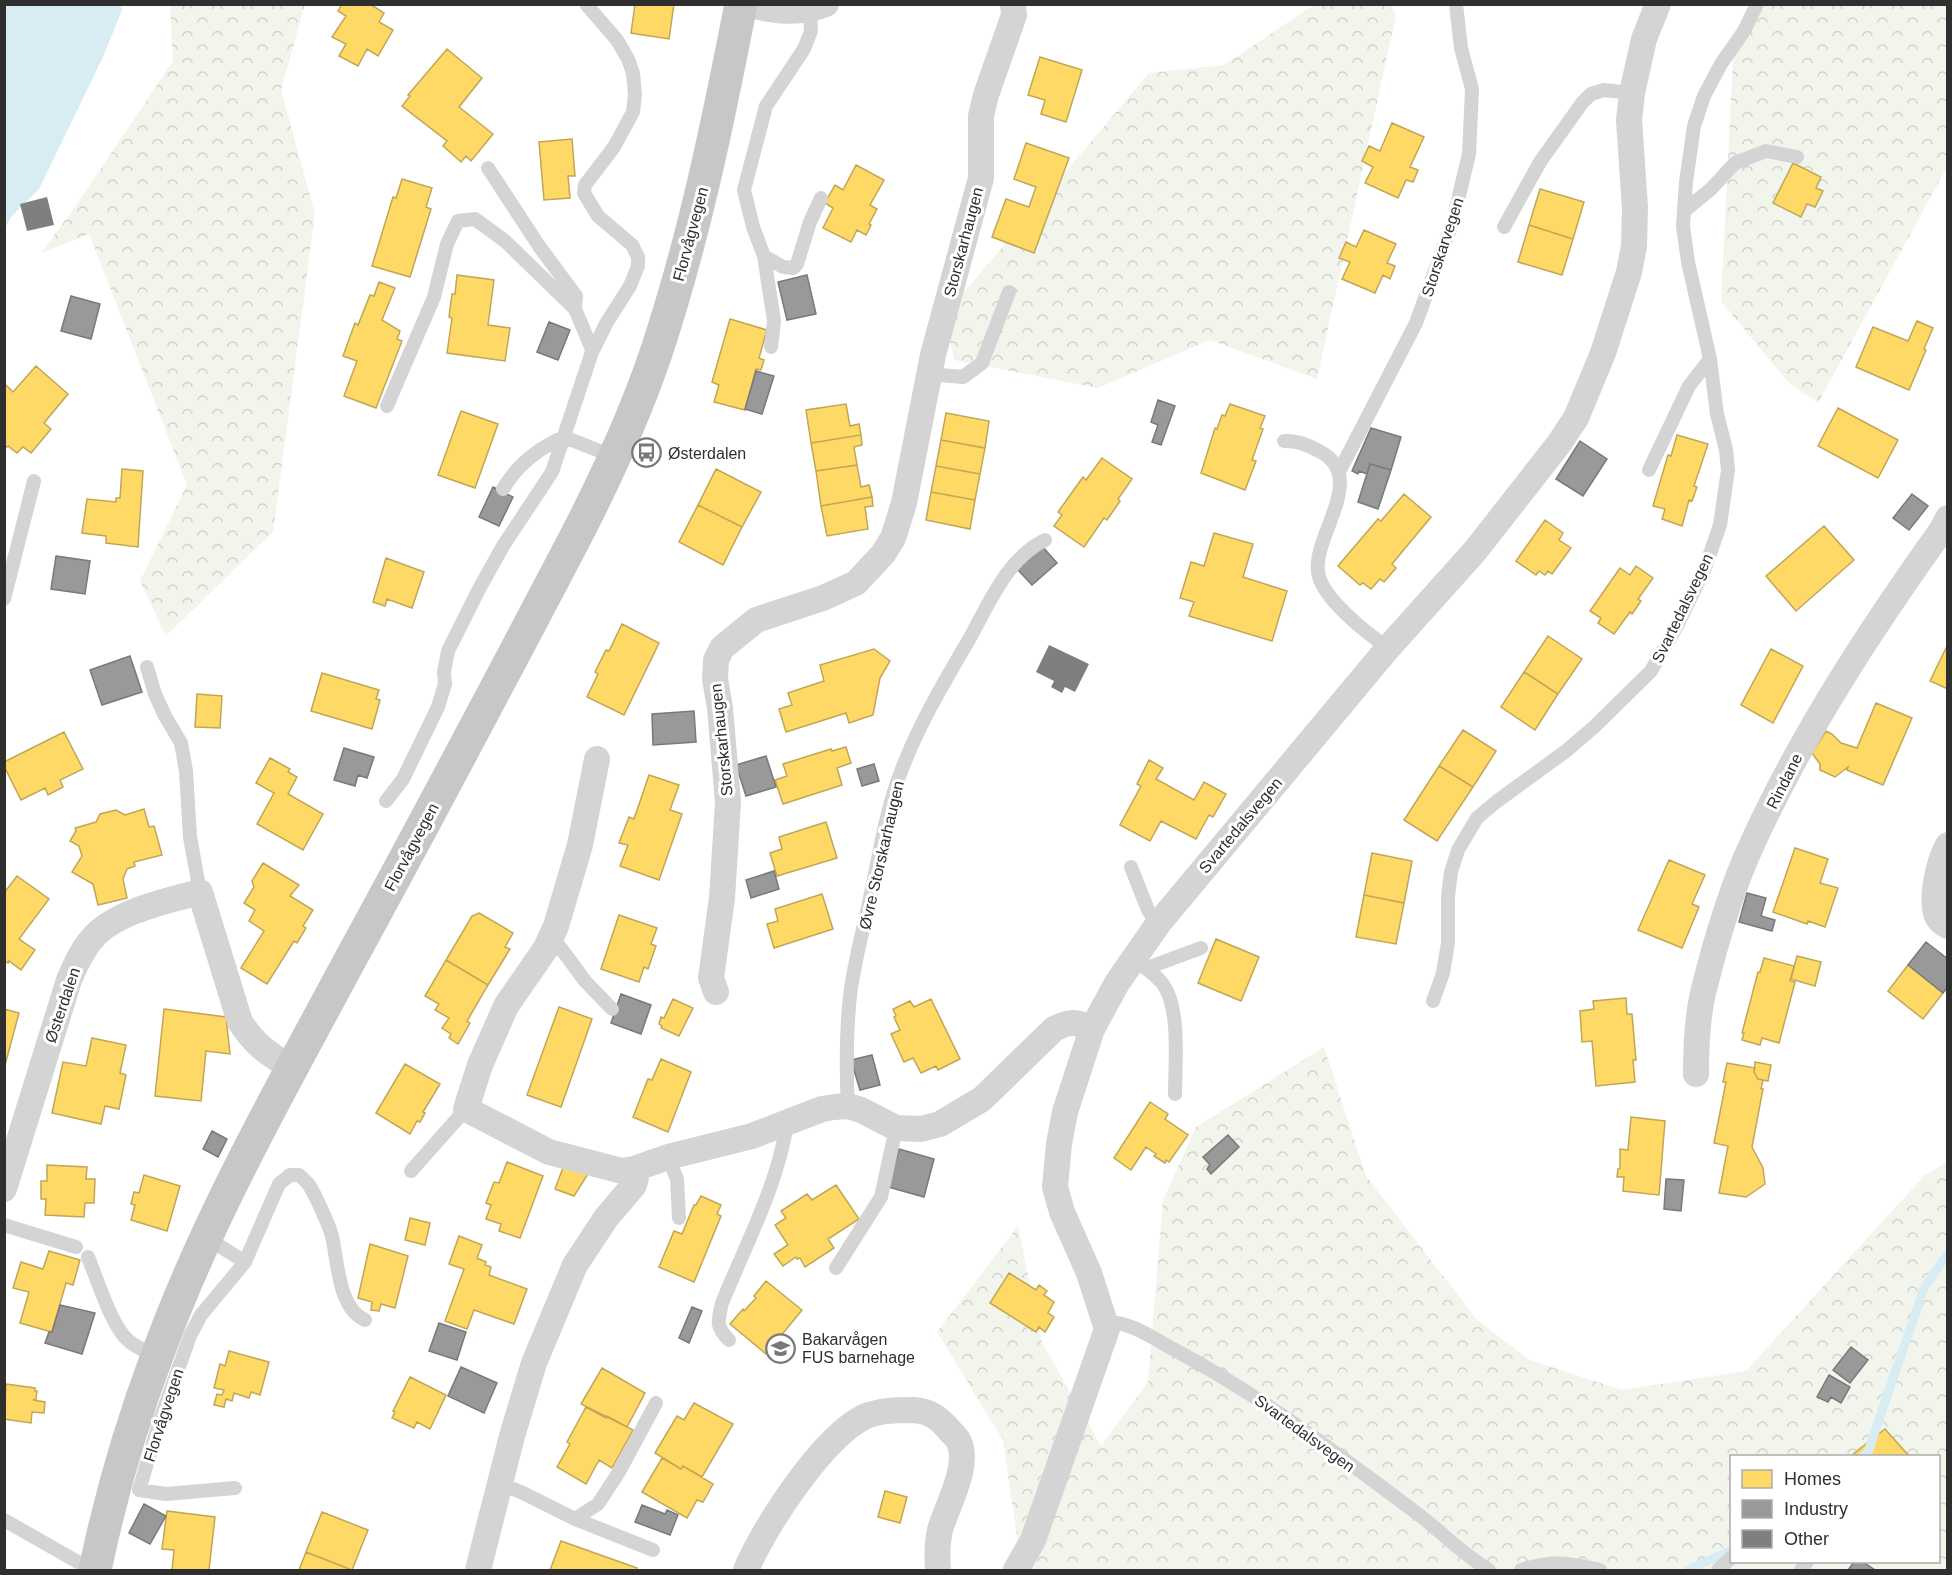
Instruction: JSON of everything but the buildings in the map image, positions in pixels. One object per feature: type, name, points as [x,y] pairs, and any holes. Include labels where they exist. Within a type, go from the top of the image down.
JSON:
[{"type":"main road","name":"Florvågvegen","points":[[93,1570],[115,1486],[157,1355],[227,1194],[519,645],[615,457],[656,353],[687,249],[712,146],[741,4]]},
{"type":"street","points":[[746,4],[770,10],[818,8]]},
{"type":"street","name":"Storskarhaugen","points":[[716,992],[711,978],[722,898],[728,802],[720,708],[715,679],[716,660],[722,648],[756,620],[856,583],[883,554],[894,538],[904,503],[933,355],[981,178],[981,116],[1014,15],[1013,4]]},
{"type":"street","name":"Svartedalsvegen","points":[[1106,1322],[1089,1273],[1062,1212],[1055,1186],[1065,1112],[1092,1029],[1117,982],[1140,964],[1158,924],[1388,648],[1474,551],[1558,445],[1576,418],[1604,353],[1629,272],[1634,246],[1635,208],[1629,120],[1632,93],[1644,39],[1658,4]]},
{"type":"street","name":"Rindane","points":[[1696,1074],[1703,995],[1729,904],[1752,843],[1812,727],[1867,639],[1941,531],[1947,518]]},
{"type":"street","points":[[597,759],[580,845],[556,927],[546,948],[506,1006],[480,1065],[466,1108],[549,1152],[622,1171],[668,1157],[752,1137],[822,1109],[848,1106],[896,1128],[921,1129],[940,1124],[982,1099],[1054,1029],[1074,1021],[1092,1029]]},
{"type":"street","points":[[1947,845],[1943,853],[1935,893],[1936,913],[1939,920],[1947,926]]},
{"type":"street","points":[[200,892],[240,1022],[250,1039],[292,1068]]},
{"type":"street","name":"Østerdalen","points":[[4,1189],[60,1008],[81,952],[105,926],[121,917],[200,892]]},
{"type":"street","points":[[477,1570],[512,1436],[534,1363],[567,1283],[589,1242],[634,1185],[636,1178],[634,1169]]},
{"type":"street","points":[[1016,1570],[1033,1540],[1064,1447],[1094,1370],[1107,1329],[1106,1322]]},
{"type":"street","points":[[746,1570],[752,1555],[781,1506],[819,1457],[845,1431],[864,1418],[883,1411],[898,1410],[924,1411],[934,1414],[959,1442],[962,1454],[961,1470],[940,1531],[937,1553],[938,1570]]},
{"type":"lane","points":[[387,801],[403,778],[443,696],[448,651],[478,591],[503,546],[552,472],[592,352],[630,286],[638,266],[638,257],[632,245],[598,216],[584,193],[585,185],[614,147],[633,112],[635,95],[633,74],[628,59],[617,40],[586,4]]},
{"type":"lane","name":"Storskarvegen","points":[[1388,648],[1339,606],[1322,584],[1318,573],[1321,546],[1336,505],[1340,484],[1338,472],[1416,323],[1453,221],[1470,154],[1472,89],[1461,48],[1456,4]]},
{"type":"lane","name":"Svartedalsvegen","points":[[1433,1001],[1443,973],[1448,943],[1448,896],[1451,872],[1458,850],[1477,818],[1566,751],[1651,671],[1677,626],[1705,568],[1720,525],[1728,470],[1726,450],[1717,414],[1710,359],[1688,262],[1683,226],[1686,182],[1694,126],[1704,96],[1721,64],[1744,31],[1757,4]]},
{"type":"lane","points":[[771,348],[774,321],[764,255],[753,226],[744,190],[766,106],[804,49],[818,8]]},
{"type":"lane","points":[[1504,227],[1540,162],[1582,103],[1591,94],[1604,90],[1632,93]]},
{"type":"lane","points":[[1684,211],[1711,189],[1735,163],[1766,151],[1797,157]]},
{"type":"lane","points":[[488,168],[539,246],[576,296],[575,309]]},
{"type":"lane","points":[[764,255],[783,267],[793,268],[797,264],[810,222],[821,198]]},
{"type":"lane","points":[[387,406],[434,297],[447,244],[458,221],[475,219],[505,241],[575,309],[592,352]]},
{"type":"lane","points":[[929,375],[963,377],[982,363],[1009,292]]},
{"type":"lane","points":[[1649,470],[1689,386],[1710,359]]},
{"type":"lane","points":[[564,436],[615,457]]},
{"type":"lane","points":[[503,489],[509,478],[539,450],[564,436]]},
{"type":"lane","points":[[1284,441],[1292,440],[1306,444],[1325,454],[1334,462],[1338,472]]},
{"type":"lane","points":[[4,599],[34,481]]},
{"type":"lane","name":"Øvre Storskarhaugen","points":[[848,1106],[846,1066],[850,995],[884,828],[902,770],[921,724],[992,596],[1023,553],[1045,540]]},
{"type":"lane","points":[[147,667],[159,701],[181,743],[186,771],[190,837],[200,892]]},
{"type":"lane","points":[[1131,867],[1148,910],[1158,924]]},
{"type":"lane","points":[[546,948],[560,947],[585,981],[612,1009]]},
{"type":"lane","points":[[1140,964],[1201,948]]},
{"type":"lane","points":[[1140,964],[1164,984],[1175,1017],[1175,1094]]},
{"type":"lane","points":[[411,1171],[466,1108]]},
{"type":"lane","points":[[729,1340],[719,1330],[720,1311],[773,1180],[783,1149],[787,1124]]},
{"type":"lane","points":[[836,1268],[881,1197],[896,1128]]},
{"type":"lane","points":[[668,1157],[677,1179],[679,1218]]},
{"type":"lane","name":"Florvågvegen","points":[[235,1488],[166,1494],[139,1490],[160,1420],[190,1336],[201,1316],[245,1262],[279,1184],[290,1175],[299,1175],[309,1185],[331,1234],[342,1287],[349,1307],[365,1320]]},
{"type":"lane","points":[[4,1225],[76,1247]]},
{"type":"lane","points":[[207,1238],[245,1262]]},
{"type":"lane","points":[[88,1257],[123,1336],[145,1351],[157,1355]]},
{"type":"lane","name":"Svartedalsvegen","points":[[1106,1322],[1122,1324],[1137,1330],[1203,1365],[1261,1400],[1421,1516],[1474,1562],[1489,1570]]},
{"type":"lane","points":[[575,1519],[598,1504],[619,1472],[656,1402]]},
{"type":"lane","points":[[500,1484],[575,1519],[653,1550]]},
{"type":"lane","name":"Florvågvegen","points":[[4,1520],[93,1570]]},
{"type":"lane","points":[[1718,1570],[1730,1558]]},
{"type":"lane","points":[[1521,1570],[1543,1564],[1562,1563],[1600,1570]]},
{"type":"green space","points":[[170,5],[305,5],[281,90],[315,214],[273,532],[166,636],[140,581],[187,485],[89,234],[41,253],[75,207],[173,61]]},
{"type":"green space","points":[[1314,5],[1390,5],[1396,15],[1317,379],[1210,340],[1098,388],[954,360],[945,315],[1149,73],[1224,65]]},
{"type":"green space","points":[[1761,5],[1947,5],[1947,167],[1818,403],[1789,383],[1721,301],[1733,59]]},
{"type":"green space","points":[[1324,1047],[1366,1176],[1477,1320],[1530,1360],[1622,1390],[1746,1371],[1924,1176],[1947,1161],[1947,1570],[1017,1570],[1019,1551],[1003,1440],[937,1332],[1018,1226],[1042,1343],[1101,1446],[1148,1382],[1163,1200],[1196,1127]]},
{"type":"shaded area","points":[[5,5],[120,5],[122,10],[103,57],[39,189],[11,217],[5,228]]},
{"type":"waterway","points":[[1864,1455],[1868,1452],[1924,1288],[1948,1253]]},
{"type":"waterway","points":[[1688,1570],[1730,1551]]},
{"type":"place","name":"Østerdalen","points":[[647,453]]},
{"type":"place","name":"Bakarvågen FUS barnehage","points":[[781,1348]]}]
